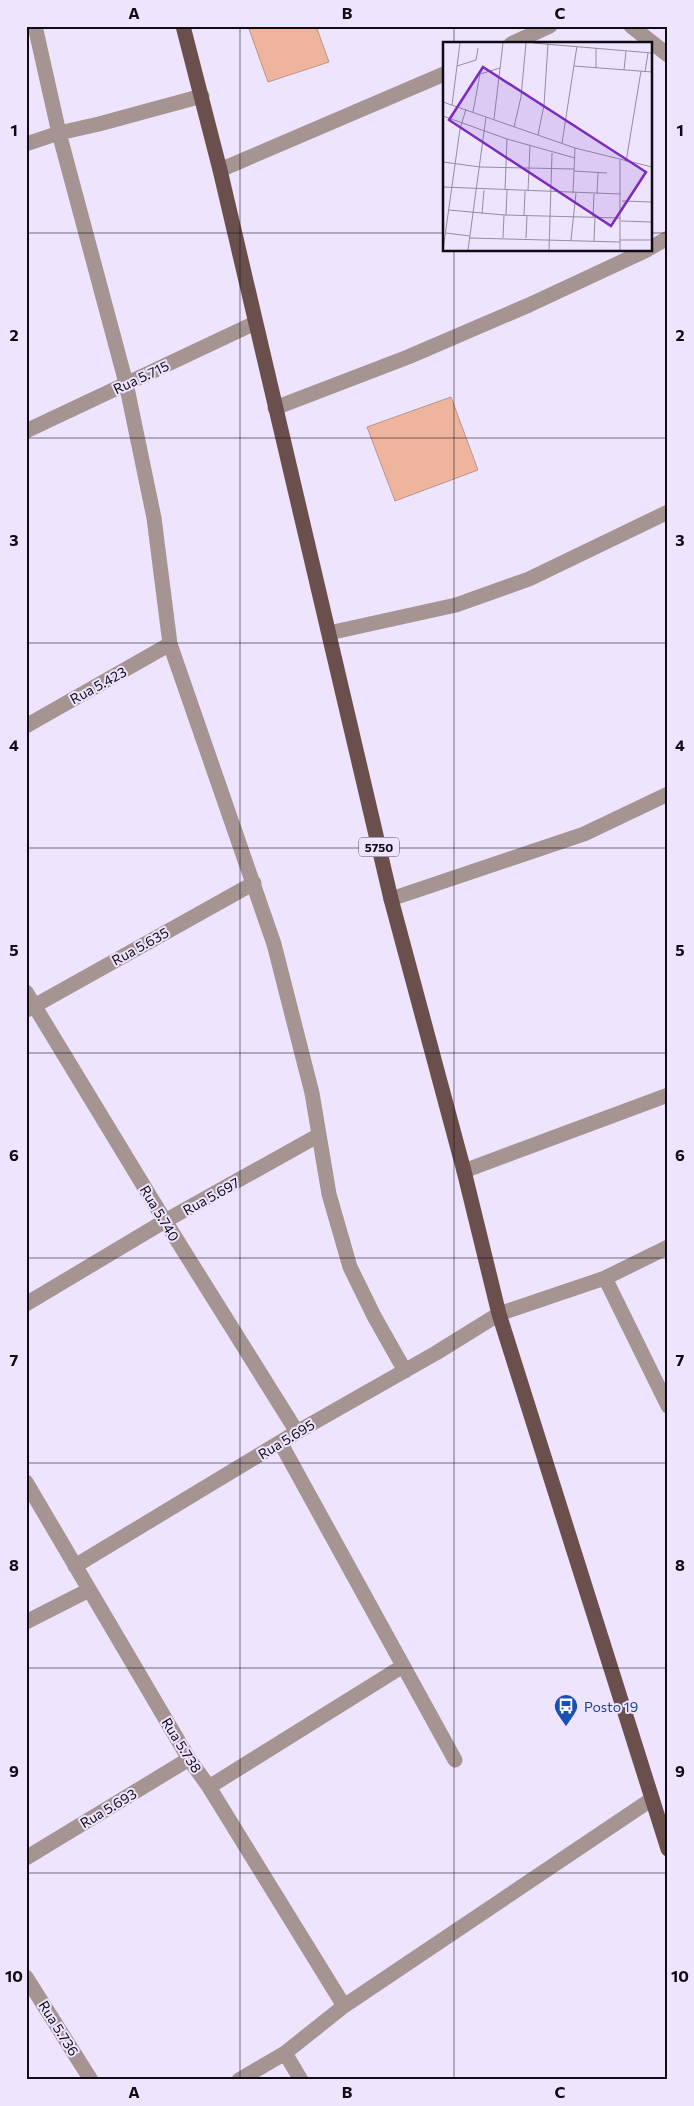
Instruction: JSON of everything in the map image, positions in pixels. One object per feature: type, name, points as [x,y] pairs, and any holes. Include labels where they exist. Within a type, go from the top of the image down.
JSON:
[{"type":"main road","name":"5750","points":[[183,26],[220,170],[392,899],[464,1171],[499,1314],[608,1659],[655,1799],[668,1848]]},
{"type":"main road","points":[[655,1799],[668,1824]]},
{"type":"street","points":[[35,26],[59,133],[126,383],[154,518],[170,644],[274,944],[312,1093],[329,1194],[350,1268],[374,1316],[406,1371]]},
{"type":"street","points":[[515,42],[550,26]]},
{"type":"street","points":[[631,26],[651,42]]},
{"type":"street","points":[[652,42],[668,55]]},
{"type":"street","points":[[220,170],[443,74]]},
{"type":"street","points":[[26,144],[59,133],[202,96]]},
{"type":"street","points":[[652,247],[668,238]]},
{"type":"street","points":[[275,408],[408,357],[528,305],[645,251]]},
{"type":"street","name":"Rua 5.715","points":[[26,431],[255,323]]},
{"type":"street","points":[[329,634],[456,605],[529,579],[668,512]]},
{"type":"street","name":"Rua 5.423","points":[[26,726],[170,644]]},
{"type":"street","points":[[392,899],[584,834],[668,794]]},
{"type":"street","name":"Rua 5.635","points":[[30,1008],[254,883]]},
{"type":"street","name":"Rua 5.740","points":[[26,992],[30,1008],[297,1432]]},
{"type":"street","points":[[464,1171],[668,1095]]},
{"type":"street","name":"Rua 5.697","points":[[26,1304],[165,1221],[319,1135]]},
{"type":"street","name":"Rua 5.695","points":[[75,1566],[280,1442],[406,1371],[499,1314],[605,1278],[668,1247]]},
{"type":"street","points":[[605,1278],[668,1406]]},
{"type":"street","points":[[280,1442],[455,1760]]},
{"type":"street","name":"Rua 5.738","points":[[26,1482],[189,1759],[209,1787],[344,2006]]},
{"type":"street","points":[[26,1622],[89,1590]]},
{"type":"street","points":[[209,1787],[403,1666]]},
{"type":"street","name":"Rua 5.693","points":[[26,1858],[189,1759]]},
{"type":"street","points":[[239,2080],[285,2053],[344,2006],[655,1799]]},
{"type":"street","name":"Rua 5.736","points":[[26,1976],[91,2080]]},
{"type":"street","points":[[285,2053],[301,2080]]},
{"type":"building","points":[[258,26],[316,26],[329,62],[268,82],[249,29]]},
{"type":"building","points":[[451,397],[478,470],[395,501],[367,427]]},
{"type":"place","name":"Posto 19","points":[[566,1727]]}]
